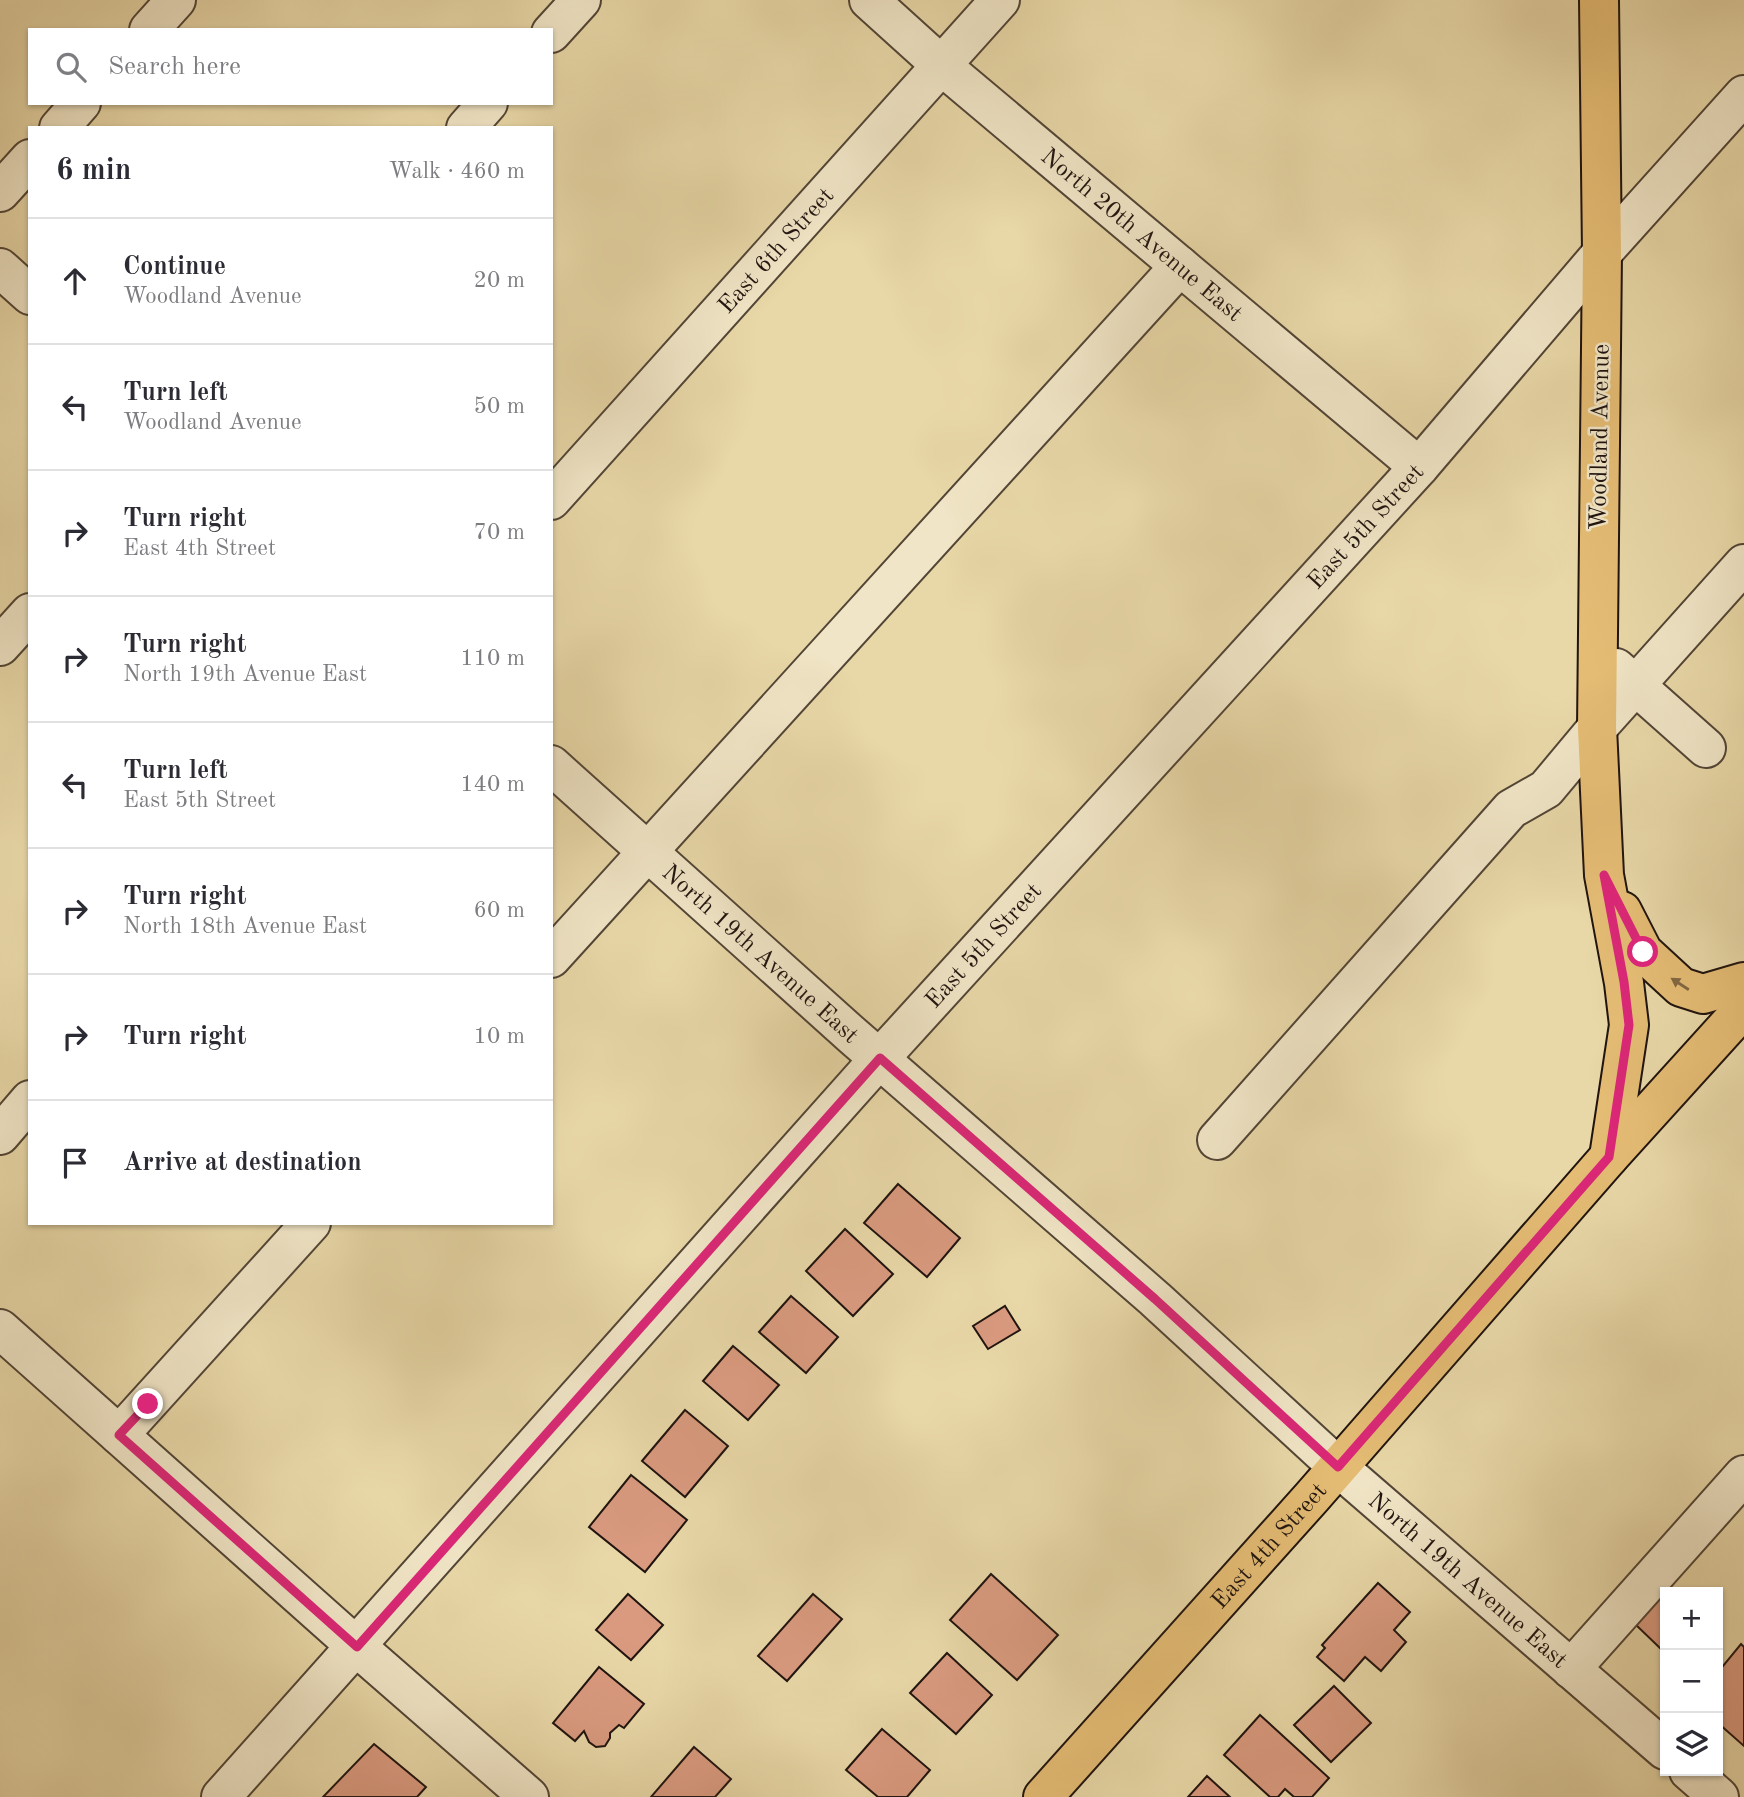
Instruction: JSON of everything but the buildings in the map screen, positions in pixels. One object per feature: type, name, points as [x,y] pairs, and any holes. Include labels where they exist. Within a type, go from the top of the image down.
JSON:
[{"type":"main road","name":"Woodland Avenue","points":[[1599,0],[1602,253],[1597,728],[1604,875],[1624,982],[1629,1025],[1609,1157]]},
{"type":"main road","name":"Woodland Avenue","points":[[1604,875],[1643,952],[1681,987],[1703,994],[1744,982]]},
{"type":"main road","name":"East 4th Street","points":[[1043,1797],[1744,1008]]},
{"type":"street","points":[[151,28],[176,0]]},
{"type":"street","points":[[553,31],[581,0]]},
{"type":"street","name":"North 20th Avenue East","points":[[869,0],[942,66],[1419,467]]},
{"type":"street","name":"East 6th Street","points":[[553,498],[1000,0]]},
{"type":"street","name":"East 5th Street","points":[[221,1797],[880,1058],[1419,467],[1602,253],[1744,95]]},
{"type":"street","points":[[61,126],[79,105]]},
{"type":"street","points":[[468,126],[486,105]]},
{"type":"street","points":[[0,192],[28,161]]},
{"type":"street","points":[[553,956],[1180,266]]},
{"type":"street","points":[[0,268],[28,293]]},
{"type":"street","points":[[1217,1140],[1511,809],[1546,789],[1744,564]]},
{"type":"street","points":[[0,646],[28,615]]},
{"type":"street","points":[[1596,650],[1706,748]]},
{"type":"street","name":"North 19th Avenue East","points":[[553,767],[1155,1299],[1338,1467],[1660,1746]]},
{"type":"street","points":[[0,1135],[28,1102]]},
{"type":"street","points":[[119,1435],[310,1225]]},
{"type":"street","points":[[0,1329],[529,1797]]},
{"type":"street","points":[[1571,1668],[1744,1475]]},
{"type":"street","points":[[1695,1776],[1719,1797]]},
{"type":"route","points":[[148,1404],[119,1435],[357,1647],[880,1058],[1155,1299],[1338,1467],[1609,1157],[1629,1025],[1624,982],[1604,875],[1643,952]]}]
